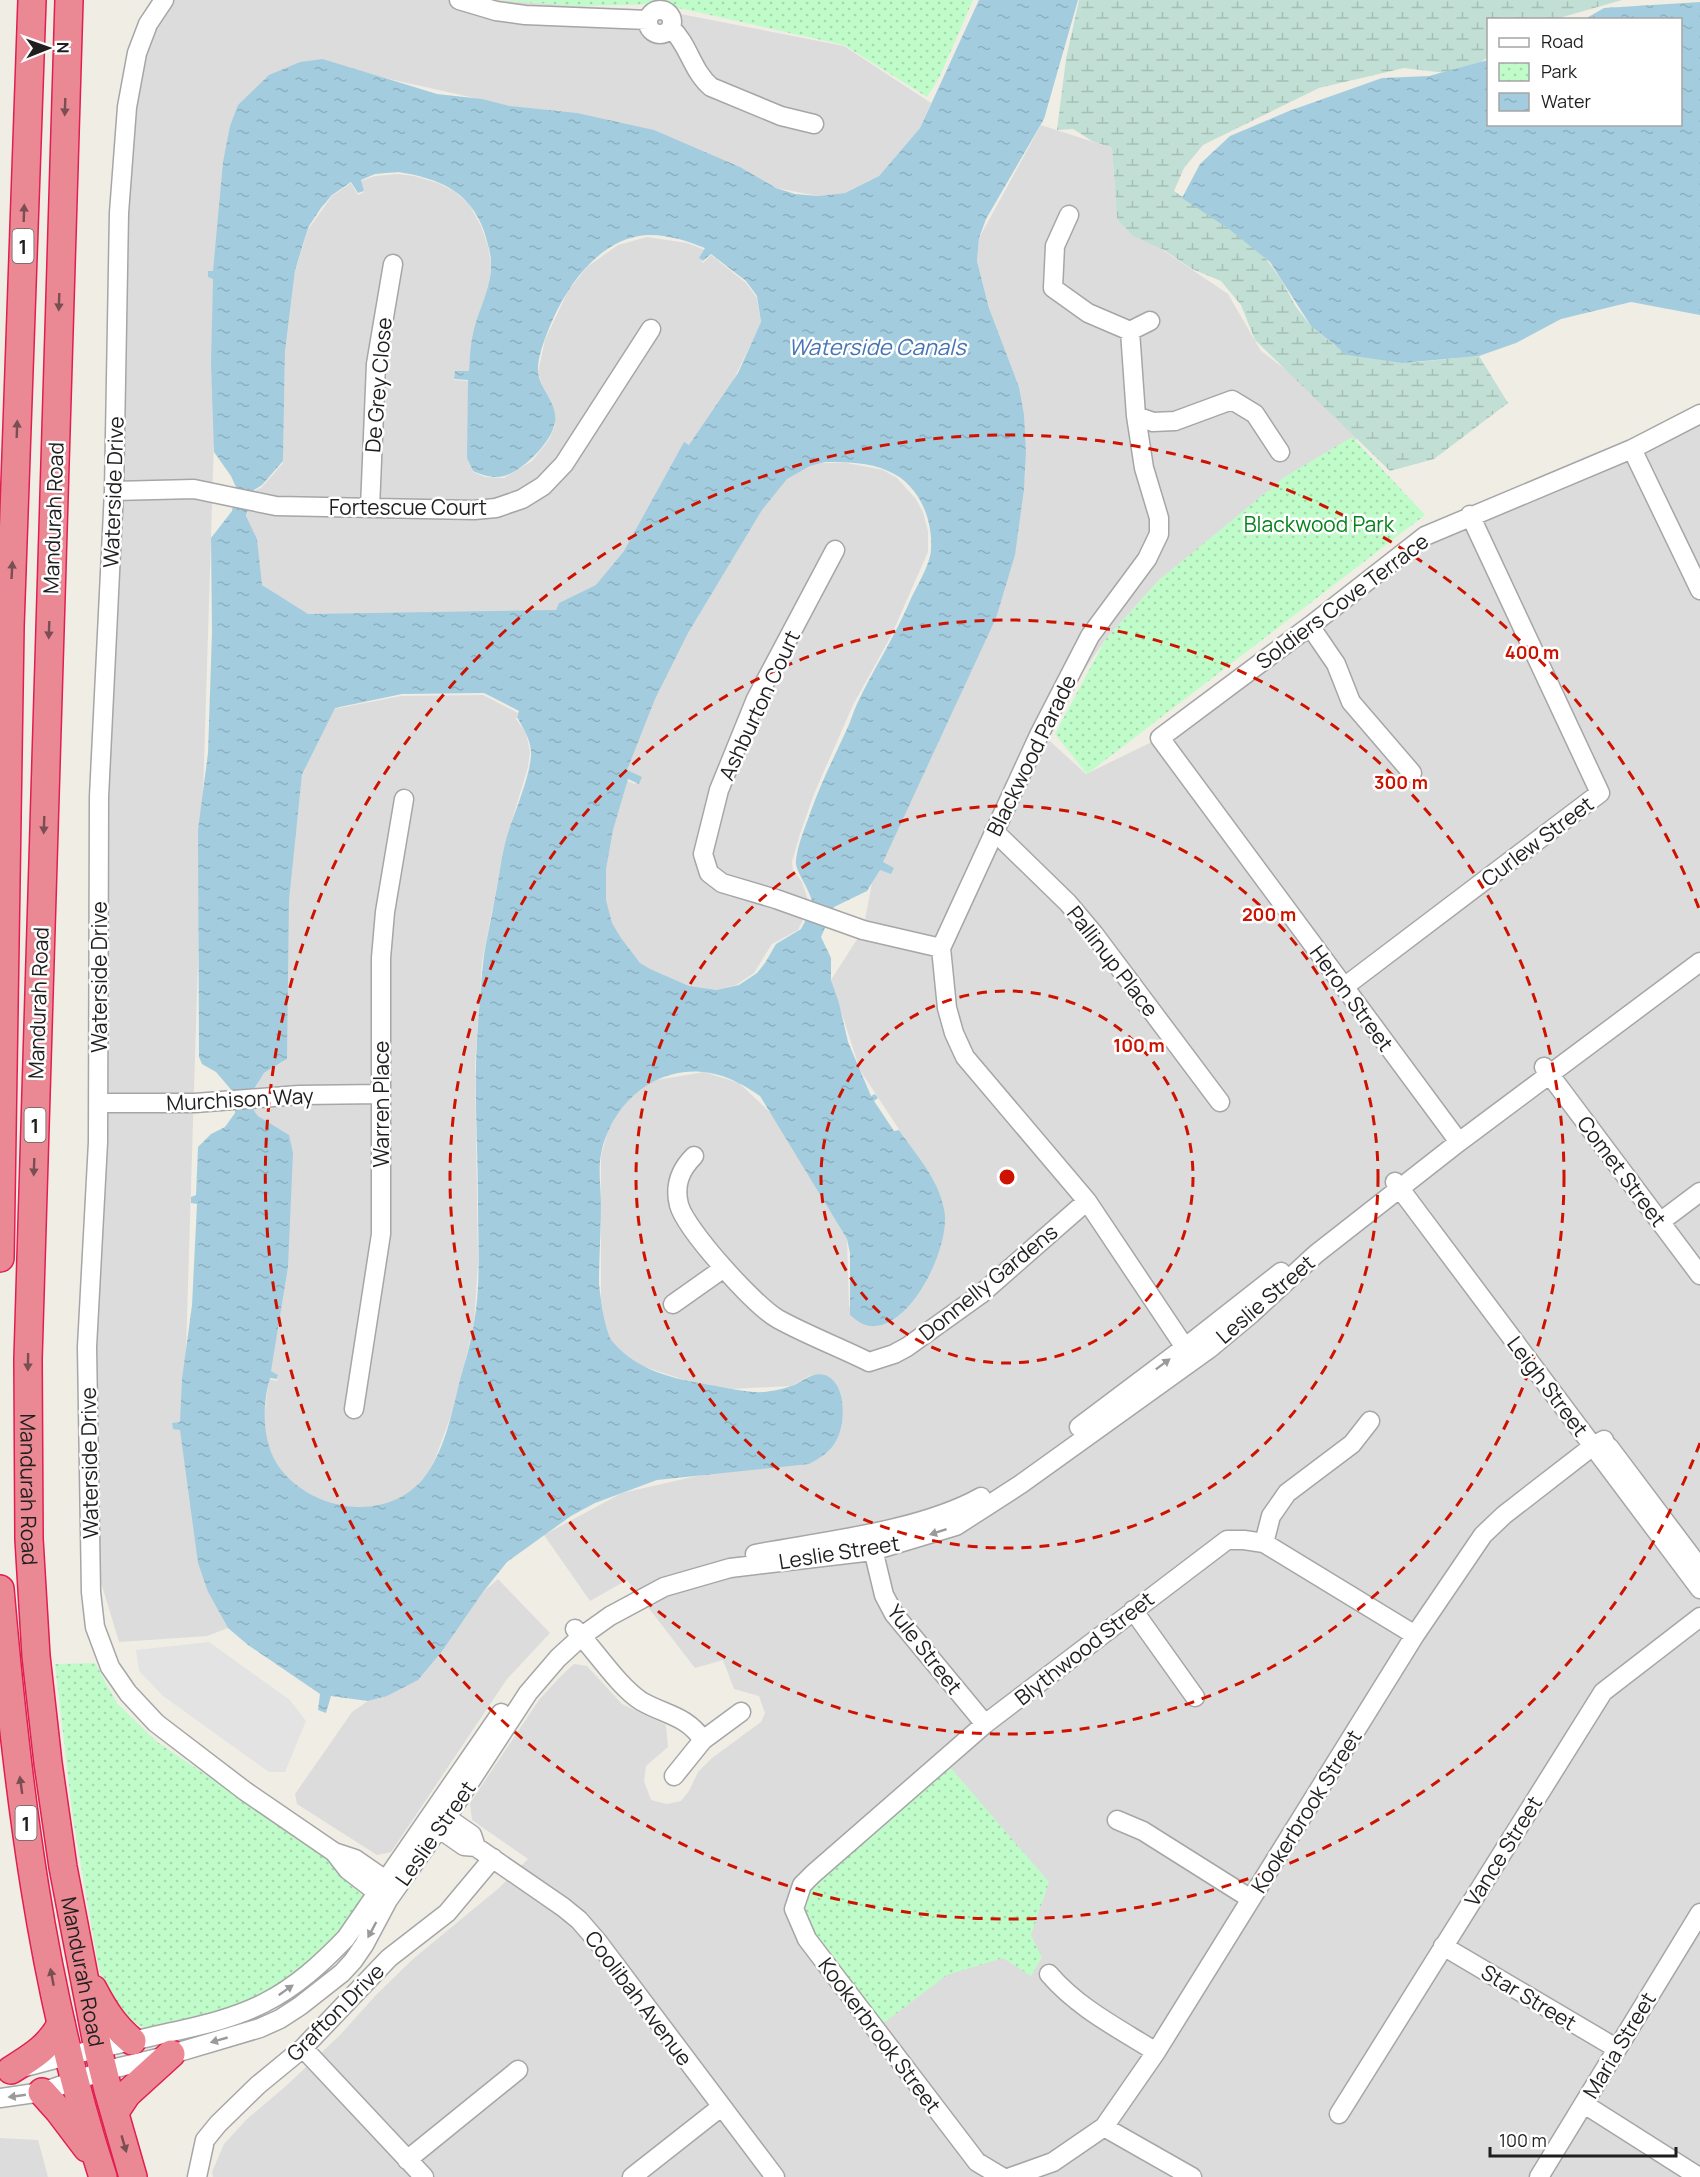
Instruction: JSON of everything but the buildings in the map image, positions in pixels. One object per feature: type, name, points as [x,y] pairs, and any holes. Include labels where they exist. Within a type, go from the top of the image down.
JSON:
[{"type":"highway","name":"Mandurah Road","points":[[0,1258],[10,627],[32,0]]},
{"type":"highway","name":"Mandurah Road","points":[[69,0],[29,1323],[28,1539],[36,1656],[63,1866],[100,2060],[133,2177]]},
{"type":"highway","name":"Mandurah Road","points":[[0,1589],[10,1707],[32,1869],[71,2068],[101,2170]]},
{"type":"highway","points":[[83,1970],[106,2013],[118,2030],[132,2041]]},
{"type":"highway","points":[[6,2072],[45,2048],[55,2037],[61,2024]]},
{"type":"highway","points":[[115,2112],[127,2094],[171,2054]]},
{"type":"highway","points":[[42,2092],[59,2111],[101,2170]]},
{"type":"street","name":"Waterside Drive","points":[[164,0],[148,24],[137,53],[127,107],[119,213],[114,492],[99,797],[98,1103],[87,1347],[91,1592],[95,1627],[110,1667],[128,1693],[156,1723],[245,1791],[334,1852],[348,1870],[386,1890]]},
{"type":"street","points":[[459,0],[496,11],[525,15],[648,20],[650,28],[656,34],[665,33],[671,28],[681,38],[702,79],[711,87],[781,116],[814,124]]},
{"type":"street","points":[[1069,215],[1055,246],[1053,288],[1088,313],[1130,330],[1150,321]]},
{"type":"street","name":"De Grey Close","points":[[370,508],[376,364],[393,264]]},
{"type":"street","name":"Fortescue Court","points":[[114,492],[194,489],[276,506],[474,510],[496,508],[522,499],[543,486],[564,464],[651,329]]},
{"type":"street","name":"Blackwood Parade","points":[[941,948],[1040,733],[1090,636],[1147,559],[1159,534],[1159,518],[1144,468],[1130,330]]},
{"type":"street","points":[[1137,416],[1154,422],[1175,421],[1232,400],[1255,414],[1280,452]]},
{"type":"street","name":"Soldiers Cove Terrace","points":[[1160,738],[1310,626],[1425,536],[1470,515],[1632,450],[1700,414]]},
{"type":"street","points":[[1632,450],[1700,590]]},
{"type":"street","name":"Curlew Street","points":[[1344,987],[1600,793],[1470,515]]},
{"type":"street","name":"Ashburton Court","points":[[835,550],[756,699],[719,790],[703,854],[710,873],[722,883],[776,899],[863,930],[941,948]]},
{"type":"street","points":[[1310,626],[1336,664],[1351,702],[1412,773]]},
{"type":"street","name":"Heron Street","points":[[1160,738],[1457,1138]]},
{"type":"street","name":"Warren Place","points":[[354,1409],[381,1234],[381,958],[385,912],[404,799]]},
{"type":"street","name":"Pallinup Place","points":[[994,831],[1068,903],[1094,934],[1220,1102]]},
{"type":"street","points":[[941,948],[947,1008],[964,1057],[1087,1201],[1193,1351]]},
{"type":"street","name":"Leslie Street","points":[[71,2068],[100,2060],[132,2041],[223,2019],[262,2004],[279,1995],[319,1965],[346,1938],[386,1890],[437,1819],[518,1689],[552,1651],[579,1633],[664,1587],[730,1568],[956,1526],[1021,1484],[1193,1351],[1401,1182],[1413,1166],[1457,1138],[1547,1070],[1700,948]]},
{"type":"street","name":"Leslie Street","points":[[1547,1070],[1700,962]]},
{"type":"street","name":"Comet Street","points":[[1547,1070],[1700,1275]]},
{"type":"street","name":"Murchison Way","points":[[98,1103],[195,1103],[299,1095],[381,1094]]},
{"type":"street","name":"Donnelly Gardens","points":[[694,1156],[683,1167],[678,1180],[677,1195],[680,1208],[724,1268],[762,1308],[777,1318],[869,1362],[907,1347],[981,1293],[1087,1201]]},
{"type":"street","name":"Leigh Street","points":[[1401,1182],[1421,1196],[1700,1589]]},
{"type":"street","points":[[1660,1222],[1700,1192]]},
{"type":"street","points":[[673,1304],[724,1268]]},
{"type":"street","points":[[1264,1543],[1271,1516],[1287,1493],[1352,1444],[1370,1421]]},
{"type":"street","name":"Leigh Street","points":[[1598,1443],[1700,1568]]},
{"type":"street","name":"Kookerbrook Street","points":[[1011,2177],[1053,2162],[1104,2127],[1156,2052],[1414,1635],[1483,1535],[1504,1515],[1598,1443]]},
{"type":"street","name":"Blythwood Street","points":[[794,1909],[802,1886],[813,1874],[985,1724],[1227,1540],[1264,1543],[1414,1635]]},
{"type":"street","name":"Yule Street","points":[[872,1542],[884,1595],[894,1614],[985,1724]]},
{"type":"street","points":[[1133,1610],[1196,1697]]},
{"type":"street","name":"Vance Street","points":[[1339,2114],[1603,1692],[1700,1617]]},
{"type":"street","points":[[579,1633],[617,1678],[641,1701],[680,1718],[695,1728],[703,1740]]},
{"type":"street","points":[[674,1776],[703,1740],[741,1712]]},
{"type":"street","name":"Coolibah Avenue","points":[[437,1819],[464,1846],[476,1847],[493,1858],[563,1907],[588,1929],[775,2177]]},
{"type":"street","points":[[1117,1820],[1143,1831],[1251,1899]]},
{"type":"street","name":"Grafton Drive","points":[[197,2177],[205,2140],[218,2124],[258,2085],[303,2048],[388,1958],[447,1913],[493,1858]]},
{"type":"street","name":"Leslie Street","points":[[71,2068],[100,2060],[171,2054],[260,2028],[300,2007],[342,1973],[353,1961],[364,1945],[386,1890]]},
{"type":"street","name":"Kookerbrook Street","points":[[794,1909],[807,1939],[977,2162],[1002,2177]]},
{"type":"street","name":"Maria Street","points":[[1539,2177],[1700,1913]]},
{"type":"street","name":"Star Street","points":[[1443,1946],[1616,2048]]},
{"type":"street","points":[[1049,1974],[1062,1990],[1077,2002],[1156,2052]]},
{"type":"street","points":[[303,2048],[424,2177]]},
{"type":"street","points":[[6,2072],[71,2068]]},
{"type":"street","points":[[0,2098],[42,2092],[71,2068]]},
{"type":"street","points":[[408,2160],[518,2070]]},
{"type":"street","points":[[1584,2104],[1700,2177]]},
{"type":"street","points":[[632,2177],[721,2107]]},
{"type":"street","points":[[1104,2127],[1192,2177]]},
{"type":"shaded area","points":[[165,0],[497,0],[660,10],[844,46],[931,103],[920,128],[879,176],[845,193],[818,196],[776,188],[510,106],[385,78],[323,59],[222,179],[186,1350],[192,1510],[208,1592],[228,1628],[207,1636],[119,1642],[90,1546],[99,911],[133,73]]},
{"type":"shaded area","points":[[1041,125],[1112,148],[1117,219],[1228,294],[1261,351],[1301,381],[1358,438],[1159,580],[1105,640],[1041,733],[1086,774],[1160,738],[1425,536],[1700,413],[1700,2177],[213,2177],[212,2172],[224,2144],[247,2119],[340,2035],[413,1959],[499,1888],[528,1859],[472,1820],[470,1803],[539,1700],[574,1664],[587,1666],[622,1704],[666,1725],[668,1747],[646,1766],[644,1781],[651,1800],[667,1804],[681,1801],[689,1791],[698,1772],[712,1758],[761,1722],[765,1713],[759,1696],[734,1689],[723,1660],[695,1668],[627,1580],[590,1601],[544,1535],[622,1493],[710,1473],[782,1466],[811,1375],[791,1386],[731,1389],[691,1382],[611,1356],[601,1300],[601,1156],[608,1130],[634,1080],[651,1081],[704,1072],[739,1083],[773,1115],[847,1239],[849,1306],[861,1323],[940,1197],[860,1070],[831,980],[863,930],[872,883],[983,642],[1025,478],[1026,454],[1019,387],[989,308],[977,261],[979,238]]},
{"type":"shaded area","points":[[398,174],[438,183],[455,192],[469,204],[481,226],[488,246],[491,265],[489,287],[472,352],[469,373],[455,372],[454,380],[468,381],[468,460],[473,472],[485,477],[504,478],[532,461],[548,441],[555,426],[555,414],[544,392],[538,372],[545,340],[568,291],[587,267],[618,245],[647,237],[687,243],[705,250],[700,259],[703,263],[711,255],[746,283],[757,298],[761,323],[728,391],[645,516],[624,552],[596,587],[556,612],[308,616],[262,586],[246,518],[254,491],[262,487],[283,463],[285,353],[295,272],[303,245],[309,228],[332,196],[351,183],[358,195],[364,192],[361,181],[375,176]]},
{"type":"shaded area","points":[[822,463],[847,463],[883,470],[897,478],[916,499],[923,512],[928,531],[928,552],[891,636],[853,705],[814,794],[800,834],[792,862],[793,870],[802,882],[810,906],[798,930],[772,944],[754,973],[736,985],[712,991],[685,986],[646,970],[617,938],[602,900],[603,870],[625,780],[635,784],[638,777],[624,771],[644,719],[684,634],[759,511],[784,479],[806,467]]},
{"type":"shaded area","points":[[483,695],[518,713],[516,719],[526,733],[530,752],[528,767],[506,840],[482,962],[475,1066],[478,1263],[474,1324],[453,1410],[427,1474],[412,1491],[393,1503],[371,1508],[328,1504],[308,1495],[290,1482],[276,1464],[266,1442],[264,1418],[269,1379],[277,1381],[278,1376],[270,1373],[265,1121],[253,1112],[253,1092],[263,1074],[286,1060],[288,901],[302,776],[334,709],[401,696]]},
{"type":"shaded area","points":[[498,1579],[550,1633],[507,1679],[391,1852],[377,1855],[297,1804],[295,1794],[352,1712],[368,1701],[387,1696],[443,1650],[483,1592]]},
{"type":"shaded area","points":[[209,1642],[290,1700],[306,1721],[285,1772],[269,1772],[163,1696],[139,1671],[136,1650]]},
{"type":"shaded area","points":[[0,2138],[38,2140],[48,2177],[0,2177]]},
{"type":"green space","points":[[498,0],[973,0],[940,76],[927,97],[844,45],[661,4],[578,6]]},
{"type":"green space","points":[[1079,0],[1622,0],[1559,18],[1487,18],[1487,58],[1463,75],[1404,68],[1319,88],[1203,145],[1184,168],[1174,191],[1259,249],[1282,281],[1296,307],[1311,326],[1335,346],[1417,362],[1479,356],[1508,403],[1434,459],[1390,471],[1255,340],[1241,305],[1221,281],[1192,269],[1164,250],[1133,236],[1117,219],[1112,148],[1092,141],[1073,129],[1057,130],[1066,59]]},
{"type":"green space","name":"Blackwood Park","points":[[1352,437],[1425,515],[1087,774],[1055,734],[1105,640],[1159,580],[1286,476]]},
{"type":"green space","points":[[95,1663],[117,1703],[156,1741],[325,1856],[365,1891],[361,1905],[315,1963],[264,1998],[221,2012],[146,2029],[119,2014],[109,2001],[98,1965],[73,1819],[55,1664]]},
{"type":"green space","points":[[949,1766],[1049,1882],[1031,1935],[1042,1957],[1031,1976],[1003,1958],[947,1975],[881,2025],[807,1923],[806,1903],[810,1892],[823,1876]]},
{"type":"water","name":"Waterside Canals","points":[[979,0],[1078,0],[1044,119],[986,219],[979,238],[977,261],[989,308],[1019,387],[1024,415],[1026,454],[1024,489],[1015,555],[996,618],[883,862],[894,868],[891,874],[880,870],[867,891],[834,907],[821,937],[831,958],[831,980],[848,1042],[871,1096],[875,1094],[878,1098],[874,1101],[894,1131],[899,1130],[919,1158],[932,1177],[941,1198],[945,1224],[935,1262],[914,1300],[900,1314],[886,1324],[864,1325],[850,1315],[850,1253],[847,1239],[760,1096],[724,1076],[691,1072],[672,1074],[639,1091],[615,1118],[606,1135],[600,1160],[599,1283],[609,1336],[622,1351],[645,1367],[683,1380],[738,1390],[771,1391],[788,1387],[816,1374],[825,1375],[832,1379],[841,1395],[842,1425],[834,1445],[828,1452],[809,1464],[657,1480],[595,1503],[571,1516],[507,1562],[443,1650],[418,1680],[387,1696],[368,1701],[331,1696],[326,1713],[318,1710],[320,1694],[248,1645],[228,1628],[208,1592],[198,1563],[180,1430],[173,1429],[172,1423],[180,1422],[182,1379],[192,1305],[197,1204],[191,1203],[191,1197],[196,1195],[198,1147],[211,1134],[225,1127],[235,1113],[234,1093],[216,1072],[202,1064],[199,1057],[198,830],[208,753],[212,632],[211,538],[232,511],[236,487],[214,452],[211,363],[213,279],[208,277],[208,271],[213,271],[223,162],[230,126],[238,105],[269,75],[300,62],[323,59],[437,94],[482,99],[510,106],[577,113],[654,130],[740,167],[776,188],[795,194],[818,196],[845,193],[879,176],[920,128]],"holes":[[[398,172],[426,178],[461,196],[478,217],[489,247],[491,272],[475,325],[469,371],[455,371],[454,379],[468,380],[467,458],[473,471],[480,474],[496,477],[512,473],[528,462],[543,447],[555,422],[554,409],[538,371],[545,338],[560,305],[578,277],[602,253],[616,244],[647,235],[662,236],[705,248],[699,258],[703,261],[711,254],[746,281],[757,296],[761,322],[738,373],[689,445],[684,442],[624,551],[596,585],[559,603],[556,610],[308,614],[262,585],[257,539],[246,516],[254,490],[262,485],[283,461],[285,352],[295,271],[303,244],[309,226],[332,195],[351,182],[358,193],[364,191],[361,180],[375,174]],[[825,462],[857,463],[881,468],[899,477],[908,484],[922,503],[931,537],[930,555],[926,569],[903,616],[863,691],[802,834],[796,864],[813,906],[801,929],[776,944],[757,973],[739,985],[716,990],[689,986],[640,963],[612,923],[606,900],[606,869],[613,830],[628,779],[639,784],[642,777],[627,770],[655,699],[688,633],[762,510],[787,479],[810,466]],[[484,693],[519,711],[517,717],[529,742],[531,760],[505,844],[483,964],[476,1063],[479,1249],[476,1309],[471,1339],[447,1429],[439,1452],[428,1472],[413,1489],[394,1500],[374,1506],[352,1507],[310,1494],[292,1481],[277,1464],[268,1444],[265,1422],[266,1399],[270,1378],[277,1379],[278,1375],[271,1371],[288,1267],[293,1153],[289,1135],[258,1116],[254,1111],[253,1091],[264,1073],[287,1059],[289,900],[302,775],[335,708],[402,694]]]},
{"type":"water","points":[[1700,2],[1700,315],[1631,302],[1561,319],[1516,343],[1479,356],[1402,363],[1347,355],[1311,326],[1270,262],[1229,229],[1182,198],[1200,164],[1230,136],[1289,111],[1382,78],[1429,76],[1487,60],[1487,126],[1682,126],[1682,18],[1587,18],[1604,8]]}]
